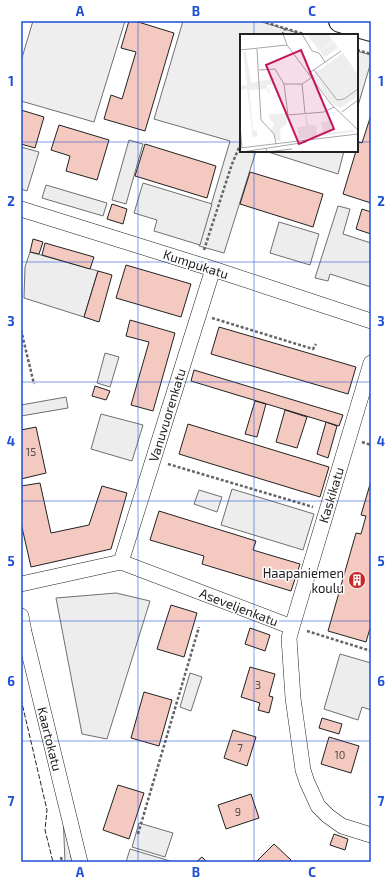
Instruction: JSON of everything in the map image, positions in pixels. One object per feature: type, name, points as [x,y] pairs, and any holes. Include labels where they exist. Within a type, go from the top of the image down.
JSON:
[{"type":"main road","points":[[340,21],[371,30]]},
{"type":"street","name":"Kumpukatu","points":[[21,209],[371,320]]},
{"type":"street","name":"Vanuvuorenkatu","points":[[121,562],[199,314],[206,267]]},
{"type":"street","name":"Kaskikatu","points":[[298,629],[326,511],[371,363]]},
{"type":"street","points":[[21,584],[121,562]]},
{"type":"street","name":"Aseveljenkatu","points":[[121,562],[298,629],[288,638],[293,698],[303,770],[318,806],[328,816],[342,826],[371,835]]},
{"type":"street","name":"Kaartokatu","points":[[21,616],[22,633],[80,862]]},
{"type":"path","points":[[260,21],[302,34]]},
{"type":"path","points":[[282,34],[285,29]]},
{"type":"path","points":[[358,50],[371,54]]},
{"type":"path","points":[[206,267],[232,164],[240,145]]},
{"type":"path","points":[[199,314],[313,349],[316,344]]},
{"type":"path","points":[[21,330],[34,384]]},
{"type":"path","points":[[361,442],[371,445]]},
{"type":"path","points":[[153,459],[326,511]]},
{"type":"path","points":[[138,834],[199,627]]},
{"type":"path","points":[[298,629],[371,651]]},
{"type":"shaded area","points":[[33,21],[125,21],[94,122],[21,101],[21,61]]},
{"type":"shaded area","points":[[183,21],[259,21],[301,34],[240,34],[240,152],[256,152],[224,253],[199,246],[230,141],[154,119]]},
{"type":"shaded area","points":[[358,51],[371,55],[371,62],[358,106]]},
{"type":"shaded area","points":[[129,140],[143,144],[126,204],[112,200]]},
{"type":"shaded area","points":[[21,147],[39,152],[27,191],[21,189]]},
{"type":"shaded area","points":[[268,152],[344,152],[338,174]]},
{"type":"shaded area","points":[[143,183],[212,204],[200,245],[154,231],[157,220],[134,213]]},
{"type":"shaded area","points":[[46,185],[107,203],[103,216],[42,198]]},
{"type":"shaded area","points":[[338,206],[350,209],[343,234],[371,243],[371,287],[330,274],[328,281],[315,278]]},
{"type":"shaded area","points":[[279,222],[319,234],[310,265],[270,253]]},
{"type":"shaded area","points":[[30,252],[98,271],[84,317],[24,298],[25,267]]},
{"type":"shaded area","points":[[105,353],[119,357],[110,387],[97,383]]},
{"type":"shaded area","points":[[66,397],[68,408],[21,416],[21,405]]},
{"type":"shaded area","points":[[101,414],[143,425],[132,461],[91,449]]},
{"type":"shaded area","points":[[232,489],[314,514],[303,550],[221,525]]},
{"type":"shaded area","points":[[199,490],[222,497],[217,512],[194,504]]},
{"type":"shaded area","points":[[116,593],[150,601],[107,739],[82,734],[56,598]]},
{"type":"shaded area","points":[[340,654],[371,663],[371,710],[362,707],[358,720],[324,709]]},
{"type":"shaded area","points":[[190,673],[202,677],[191,711],[180,707]]},
{"type":"shaded area","points":[[63,814],[72,862],[65,862]]},
{"type":"shaded area","points":[[139,823],[173,833],[165,857],[132,847]]},
{"type":"shaded area","points":[[130,849],[170,861],[170,862],[126,862]]},
{"type":"building","points":[[129,21],[135,21],[174,33],[145,131],[104,119],[111,95],[122,99],[136,52],[121,48]]},
{"type":"building","points":[[21,110],[44,117],[35,148],[21,144]]},
{"type":"building","points":[[371,115],[371,203],[343,194],[356,152],[358,152],[359,142],[362,143]]},
{"type":"building","points":[[59,125],[109,140],[97,180],[66,171],[70,156],[51,150]]},
{"type":"building","points":[[145,144],[216,166],[207,198],[135,176]]},
{"type":"building","points":[[250,172],[323,194],[313,227],[240,204]]},
{"type":"building","points":[[112,204],[127,209],[123,224],[107,219]]},
{"type":"building","points":[[362,209],[371,212],[371,234],[356,229]]},
{"type":"building","points":[[33,239],[43,242],[39,254],[30,252]]},
{"type":"building","points":[[45,243],[94,257],[90,269],[42,255]]},
{"type":"building","points":[[126,265],[191,284],[181,317],[116,298]]},
{"type":"building","points":[[98,271],[112,275],[99,322],[84,317]]},
{"type":"building","points":[[130,320],[175,333],[153,411],[131,405],[149,342],[126,336]]},
{"type":"building","points":[[219,327],[356,367],[348,394],[211,354]]},
{"type":"building","points":[[194,370],[343,415],[339,426],[191,381]]},
{"type":"building","points":[[95,386],[110,391],[106,400],[92,396]]},
{"type":"building","points":[[255,401],[266,404],[257,437],[245,434]]},
{"type":"building","points":[[285,410],[307,417],[297,448],[276,442]]},
{"type":"building","points":[[326,422],[337,426],[328,458],[317,454]]},
{"type":"building","points":[[188,424],[329,467],[320,497],[179,454]]},
{"type":"building","points":[[36,427],[46,473],[21,479],[21,430]]},
{"type":"building","name":"Haapaniemen koulu","points":[[371,481],[371,625],[366,642],[328,631],[356,533],[361,534],[366,516],[361,515]]},
{"type":"building","points":[[40,483],[51,533],[89,525],[102,486],[127,493],[111,549],[31,567],[21,523],[21,486]]},
{"type":"building","points":[[159,511],[256,541],[253,550],[300,564],[291,591],[202,564],[204,556],[150,540]]},
{"type":"building","points":[[171,605],[197,613],[184,657],[157,649]]},
{"type":"building","points":[[250,628],[270,635],[265,651],[245,644]]},
{"type":"building","points":[[250,667],[275,674],[269,696],[273,697],[269,713],[258,710],[260,703],[241,697]]},
{"type":"building","points":[[144,692],[172,700],[159,746],[131,738]]},
{"type":"building","points":[[322,718],[342,724],[339,734],[319,728]]},
{"type":"building","points":[[233,730],[256,737],[247,766],[224,758]]},
{"type":"building","points":[[329,737],[359,746],[351,773],[321,764]]},
{"type":"building","points":[[118,785],[144,793],[129,839],[103,830]]},
{"type":"building","points":[[251,794],[259,818],[226,829],[218,805]]},
{"type":"building","points":[[334,834],[348,839],[345,850],[330,845]]},
{"type":"building","points":[[274,844],[291,860],[289,862],[256,862]]},
{"type":"building","points":[[202,857],[207,862],[196,862]]},
{"type":"fence","points":[[21,699],[47,810],[45,830],[53,862]]},
{"type":"place","name":"Haapaniemen koulu","points":[[357,580]]}]
